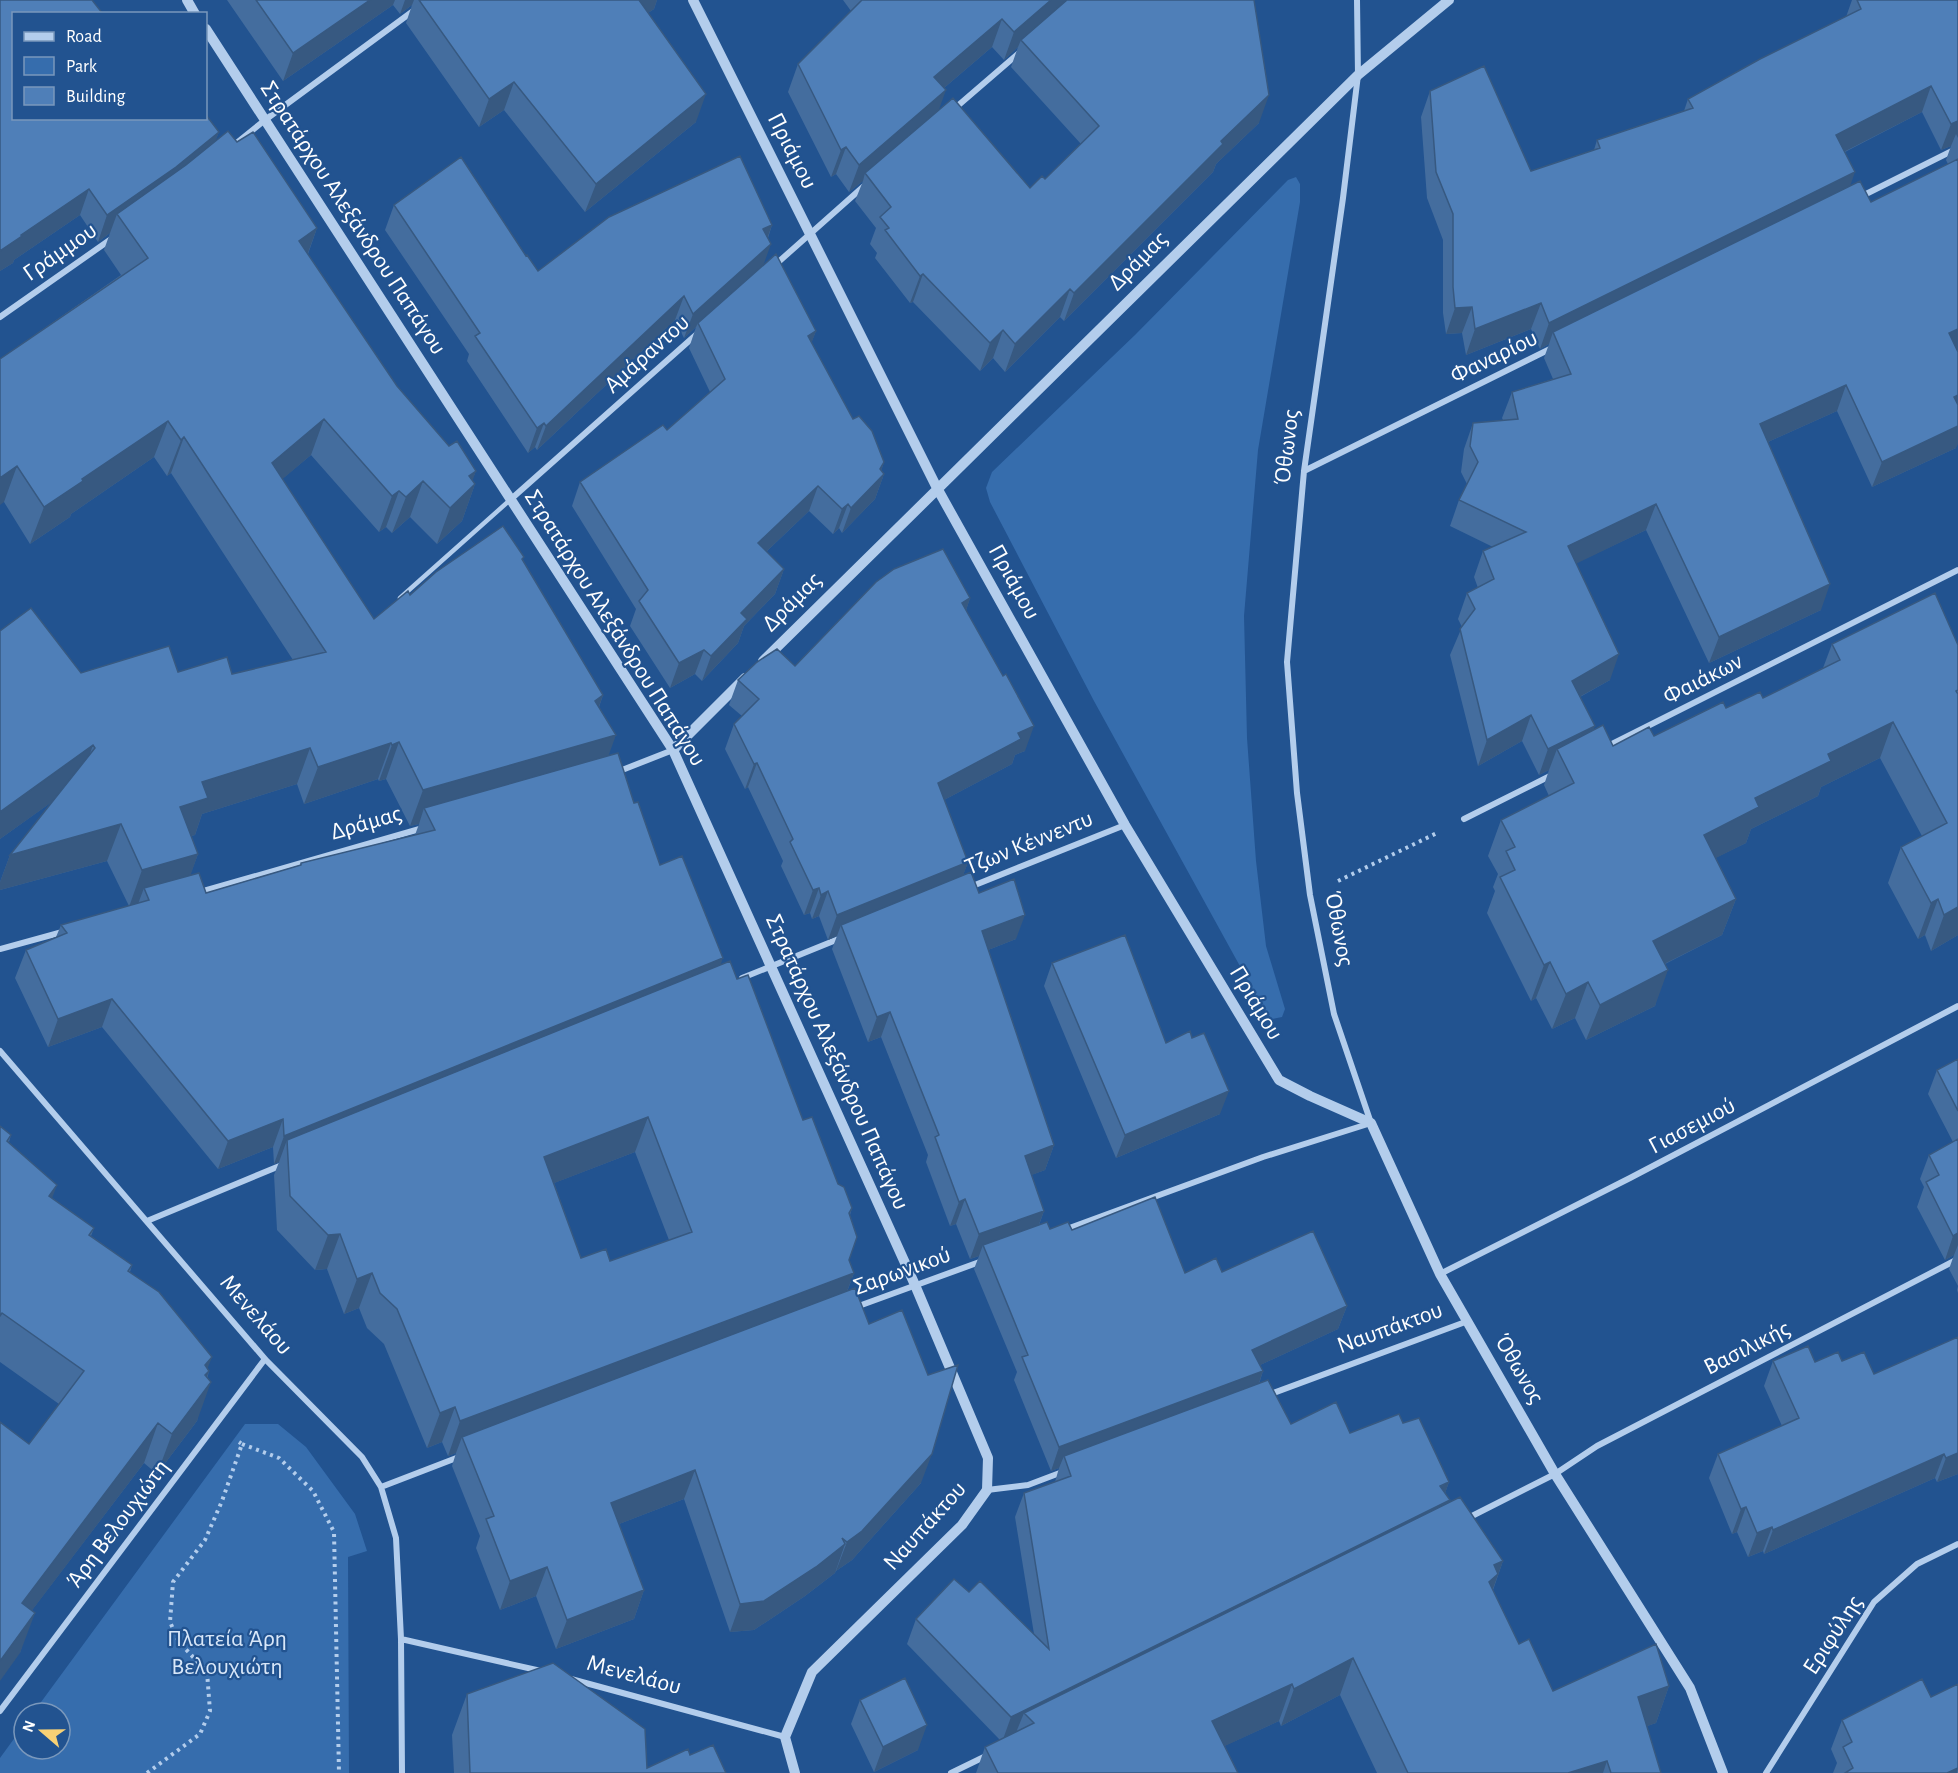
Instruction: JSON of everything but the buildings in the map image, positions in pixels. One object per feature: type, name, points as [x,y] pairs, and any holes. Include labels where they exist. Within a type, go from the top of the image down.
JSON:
[{"type":"street","points":[[230,148],[428,0]]},
{"type":"street","name":"Πριάμου","points":[[693,0],[937,488],[1125,825],[1279,1080],[1371,1123]]},
{"type":"street","name":"Όθωνος","points":[[1358,0],[1358,75],[1342,209],[1304,471],[1287,662],[1297,793],[1310,895],[1334,1014],[1371,1123],[1440,1274],[1556,1474],[1690,1688],[1723,1773]]},
{"type":"street","name":"Δράμας","points":[[608,775],[673,750],[1358,75],[1449,0]]},
{"type":"street","name":"Στρατάρχου Αλεξάνδρου Παπάγου","points":[[207,31],[673,750],[915,1286],[988,1458],[987,1490]]},
{"type":"street","points":[[945,117],[1026,47]]},
{"type":"street","points":[[1851,201],[1958,148]]},
{"type":"street","points":[[766,273],[873,179]]},
{"type":"street","name":"Γράμμου","points":[[0,317],[122,230]]},
{"type":"street","name":"Αμάραντου","points":[[510,500],[704,327]]},
{"type":"street","name":"Φαναρίου","points":[[1304,471],[1561,344]]},
{"type":"street","name":"Φαιάκων","points":[[1601,750],[1958,570]]},
{"type":"street","points":[[1464,819],[1559,772]]},
{"type":"street","name":"Δράμας","points":[[195,894],[436,825]]},
{"type":"street","name":"Τζων Κέννεντυ","points":[[959,891],[1125,825]]},
{"type":"street","points":[[0,949],[69,930]]},
{"type":"street","points":[[739,980],[849,935]]},
{"type":"street","name":"Γιασεμιού","points":[[1440,1274],[1630,1178],[1958,1006]]},
{"type":"street","name":"Μενελάου","points":[[0,1051],[266,1359],[362,1457],[381,1486],[396,1538],[401,1639],[402,1773]]},
{"type":"street","points":[[1061,1232],[1263,1157],[1371,1123]]},
{"type":"street","points":[[147,1221],[289,1162]]},
{"type":"street","name":"Σαρωνικού","points":[[848,1311],[993,1257]]},
{"type":"street","name":"Βασιλικής","points":[[1459,1522],[1556,1474],[1597,1446],[1958,1259]]},
{"type":"street","name":"Ναυπάκτου","points":[[1259,1399],[1468,1321]]},
{"type":"street","name":"Άρη Βελουχιώτη","points":[[0,1711],[266,1359]]},
{"type":"street","points":[[381,1486],[470,1453]]},
{"type":"street","name":"Ναυπάκτου","points":[[785,1737],[812,1672],[962,1525],[987,1490],[1028,1485],[1072,1468]]},
{"type":"street","name":"Εριφύλης","points":[[1766,1773],[1874,1602],[1917,1564],[1958,1544]]},
{"type":"street","name":"Μενελάου","points":[[401,1639],[548,1673]]},
{"type":"street","name":"Μενελάου","points":[[560,1676],[785,1737]]},
{"type":"street","points":[[785,1737],[795,1773]]},
{"type":"street","points":[[951,1773],[992,1752]]},
{"type":"lane","points":[[398,599],[510,500]]},
{"type":"path","points":[[1310,895],[1464,819]]},
{"type":"path","points":[[217,1423],[242,1444],[279,1458],[313,1491],[334,1532],[339,1773]]},
{"type":"path","points":[[147,1773],[200,1734],[210,1711],[207,1672],[179,1642],[170,1622],[173,1582],[205,1540],[222,1501],[242,1444]]},
{"type":"green space","points":[[1296,177],[1300,184],[1300,202],[1258,450],[1244,616],[1247,738],[1256,861],[1266,946],[1285,1009],[1282,1017],[1272,1019],[1263,1008],[1094,701],[990,502],[986,488],[992,472],[1135,335],[1288,180]]},
{"type":"green space","name":"Πλατεία Άρη Βελουχιώτη","points":[[245,1424],[278,1424],[306,1447],[355,1514],[367,1551],[348,1557],[349,1773],[0,1773],[0,1758],[12,1742],[12,1761],[72,1761],[72,1701],[42,1701]]}]
